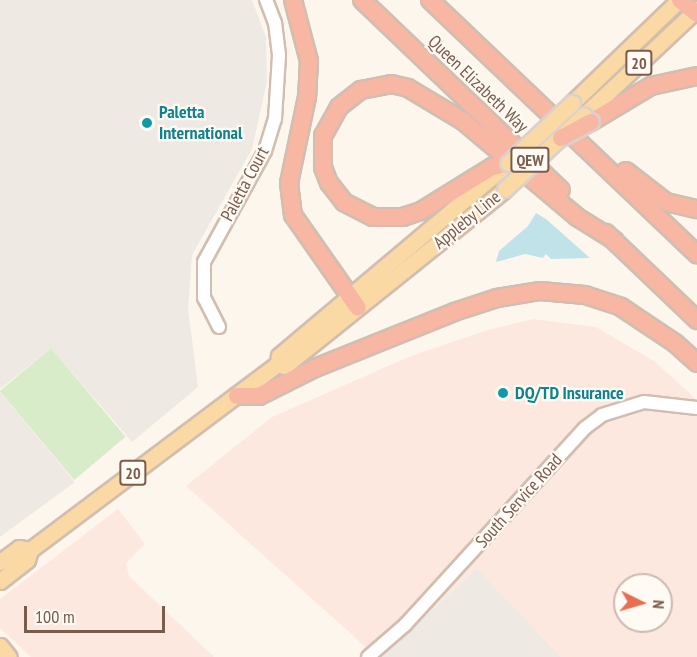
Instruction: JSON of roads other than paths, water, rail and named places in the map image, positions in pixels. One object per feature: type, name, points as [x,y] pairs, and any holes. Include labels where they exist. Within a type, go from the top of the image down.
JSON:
[{"type":"highway","points":[[293,0],[309,61],[307,97],[290,169],[289,197],[301,231],[354,302]]},
{"type":"highway","name":"Queen Elizabeth Way","points":[[362,0],[697,320]]},
{"type":"highway","name":"Queen Elizabeth Way","points":[[430,0],[697,254]]},
{"type":"highway","points":[[680,0],[696,12]]},
{"type":"highway","points":[[490,56],[655,196],[678,207],[697,209]]},
{"type":"highway","points":[[561,138],[587,118],[651,86],[697,76]]},
{"type":"highway","points":[[508,163],[421,210],[403,217],[373,217],[344,202],[328,183],[323,167],[323,136],[339,107],[361,90],[391,84],[408,88],[463,121],[577,217],[614,240]]},
{"type":"highway","points":[[237,396],[259,396],[315,368],[454,312],[497,298],[540,291],[585,295],[621,308],[675,343],[697,363]]},
{"type":"main road","name":"20","points":[[508,163],[680,0]]},
{"type":"main road","name":"20","points":[[587,118],[696,12]]},
{"type":"main road","name":"Appleby Line","points":[[0,581],[27,560],[30,550],[237,396],[278,364],[279,356],[505,189],[561,138]]},
{"type":"main road","name":"Appleby Line","points":[[354,302],[489,175]]},
{"type":"main road","name":"Appleby Line","points":[[0,562],[19,548],[30,550]]},
{"type":"main road","points":[[0,646],[9,657]]},
{"type":"street","name":"Paletta Court","points":[[219,327],[204,298],[204,262],[265,151],[275,119],[279,55],[275,22],[266,0]]},
{"type":"street","name":"South Service Road","points":[[368,657],[405,625],[585,428],[602,415],[644,402],[697,408]]},
{"type":"water","points":[[536,213],[590,258],[551,259],[546,254],[543,258],[525,254],[496,262],[499,251],[528,226]]},
{"type":"place","name":"Paletta International","points":[[147,123]]},
{"type":"place","name":"DQ/TD Insurance","points":[[503,393]]}]
